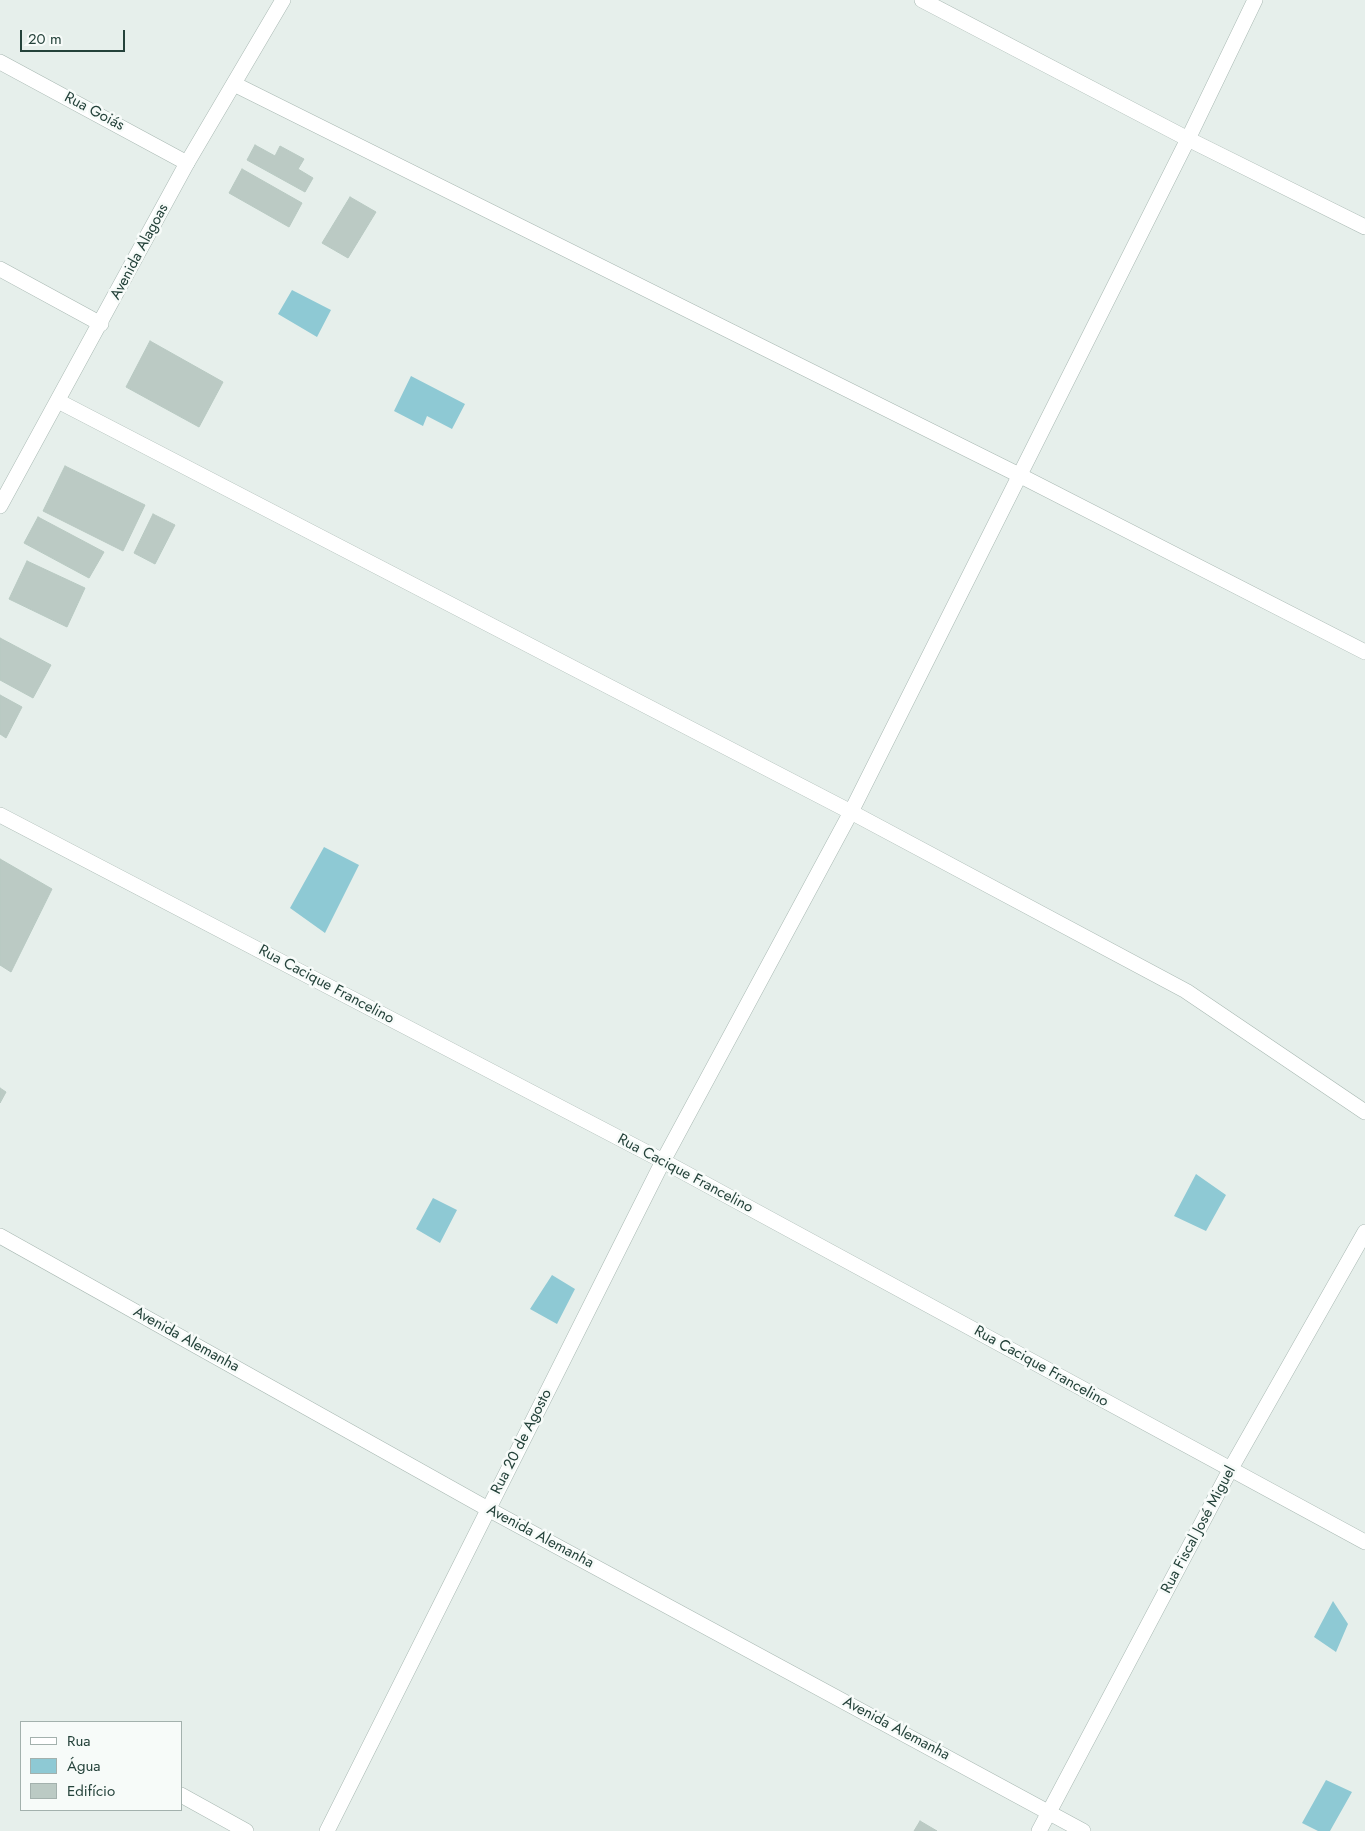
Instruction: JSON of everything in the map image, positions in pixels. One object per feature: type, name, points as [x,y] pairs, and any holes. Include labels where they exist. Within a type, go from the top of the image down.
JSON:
[{"type":"street","name":"Avenida Alagoas","points":[[1,500],[101,324],[187,163],[283,0]]},
{"type":"street","points":[[922,0],[1188,139],[1365,227]]},
{"type":"street","name":"Rua 20 de Agosto","points":[[327,1831],[663,1161],[851,812],[1188,139],[1255,0]]},
{"type":"street","name":"Rua Goiás","points":[[0,62],[187,163]]},
{"type":"street","points":[[234,84],[1019,475],[1365,652]]},
{"type":"street","points":[[0,269],[101,324]]},
{"type":"street","points":[[58,401],[851,812],[1186,991],[1365,1112]]},
{"type":"street","name":"Rua Cacique Francelino","points":[[0,815],[663,1161],[1365,1542]]},
{"type":"street","name":"Rua Fiscal José Miguel","points":[[1039,1831],[1230,1470],[1365,1232]]},
{"type":"street","name":"Avenida Alemanha","points":[[0,1236],[488,1509],[1083,1831]]},
{"type":"street","points":[[182,1796],[246,1831]]},
{"type":"water","points":[[292,290],[331,310],[317,337],[278,314]]},
{"type":"water","points":[[411,376],[465,404],[452,429],[427,416],[423,426],[394,411]]},
{"type":"water","points":[[324,847],[359,865],[325,933],[290,908]]},
{"type":"water","points":[[1196,1174],[1226,1195],[1206,1231],[1174,1216]]},
{"type":"water","points":[[433,1198],[457,1210],[440,1243],[416,1229]]},
{"type":"water","points":[[552,1275],[575,1289],[557,1324],[530,1309]]},
{"type":"water","points":[[1333,1601],[1348,1624],[1336,1652],[1314,1637]]},
{"type":"water","points":[[1326,1780],[1352,1792],[1330,1831],[1318,1831],[1302,1823]]},
{"type":"building","points":[[255,145],[275,156],[280,146],[304,159],[298,169],[313,178],[305,192],[247,160]]},
{"type":"building","points":[[242,169],[302,203],[289,227],[229,193]]},
{"type":"building","points":[[350,197],[376,212],[348,258],[322,243]]},
{"type":"building","points":[[150,341],[223,382],[199,427],[126,387]]},
{"type":"building","points":[[65,466],[145,505],[123,551],[43,511]]},
{"type":"building","points":[[153,514],[175,525],[155,564],[134,553]]},
{"type":"building","points":[[38,517],[104,552],[89,578],[24,543]]},
{"type":"building","points":[[27,561],[85,588],[67,627],[9,599]]},
{"type":"building","points":[[0,638],[51,665],[33,698],[0,680]]},
{"type":"building","points":[[0,695],[22,707],[6,738],[0,734]]},
{"type":"building","points":[[0,859],[52,889],[11,972],[0,965]]},
{"type":"building","points":[[0,1088],[6,1092],[0,1103]]},
{"type":"building","points":[[920,1821],[937,1831],[914,1831]]}]
